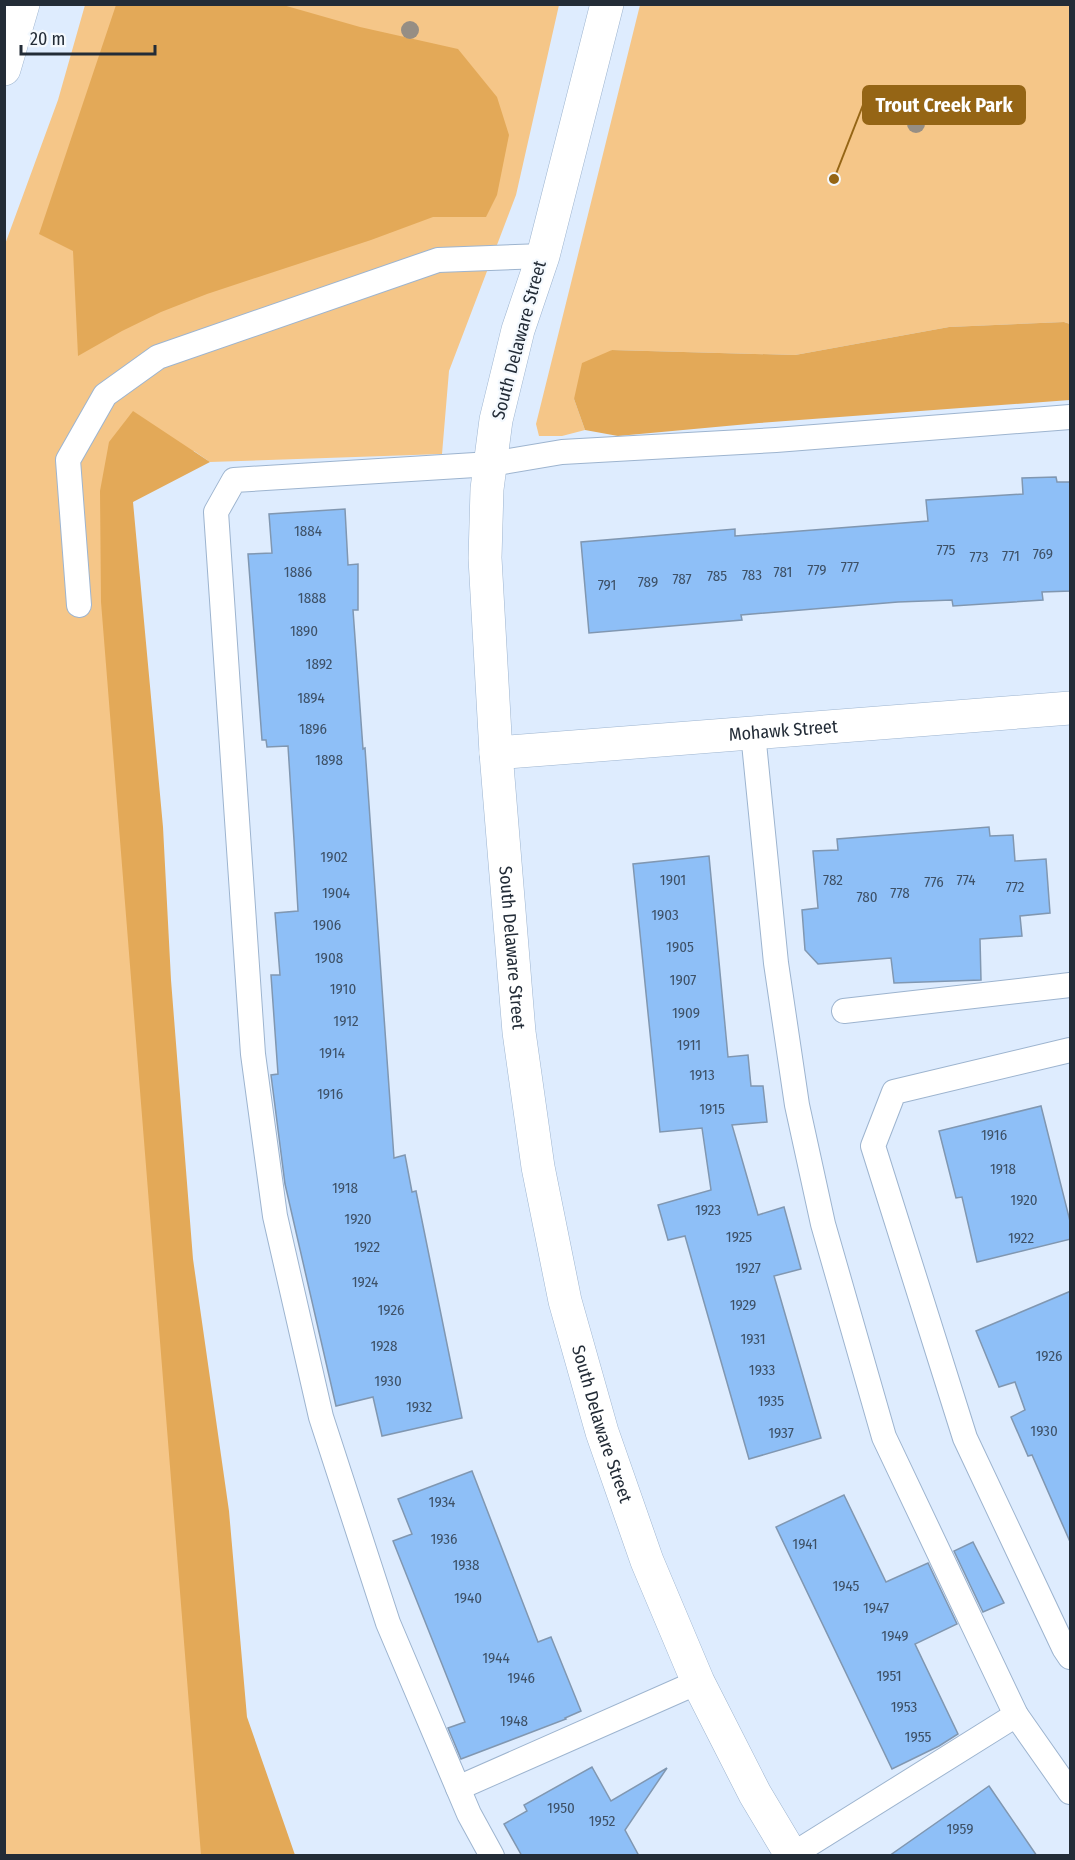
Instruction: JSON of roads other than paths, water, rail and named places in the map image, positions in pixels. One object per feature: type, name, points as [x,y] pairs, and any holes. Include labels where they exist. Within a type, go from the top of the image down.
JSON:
[{"type":"street","points":[[4,69],[23,4]]},
{"type":"street","name":"South Delaware Street","points":[[607,4],[543,256],[518,330],[496,420],[487,489],[486,558],[496,753],[519,1032],[538,1167],[565,1301],[602,1432],[647,1561],[698,1682],[756,1794],[792,1855]]},
{"type":"street","name":"Mohawk Street","points":[[496,753],[1071,708]]},
{"type":"lane","points":[[79,605],[68,460],[105,394],[158,357],[438,260],[543,256]]},
{"type":"lane","points":[[492,1856],[469,1814],[388,1623],[321,1418],[275,1216],[253,1054],[216,512],[234,480],[491,464],[562,452],[776,440],[1071,417]]},
{"type":"lane","points":[[753,733],[776,963],[797,1105],[823,1224],[884,1437],[1016,1715],[1071,1792]]},
{"type":"lane","points":[[844,1011],[1071,985]]},
{"type":"lane","points":[[1071,1050],[894,1092],[873,1146],[965,1438],[1064,1648],[1071,1657]]},
{"type":"lane","points":[[458,1788],[698,1682]]},
{"type":"lane","points":[[792,1855],[1016,1715]]},
{"type":"place","name":"Trout Creek Park","points":[[834,179]]}]
